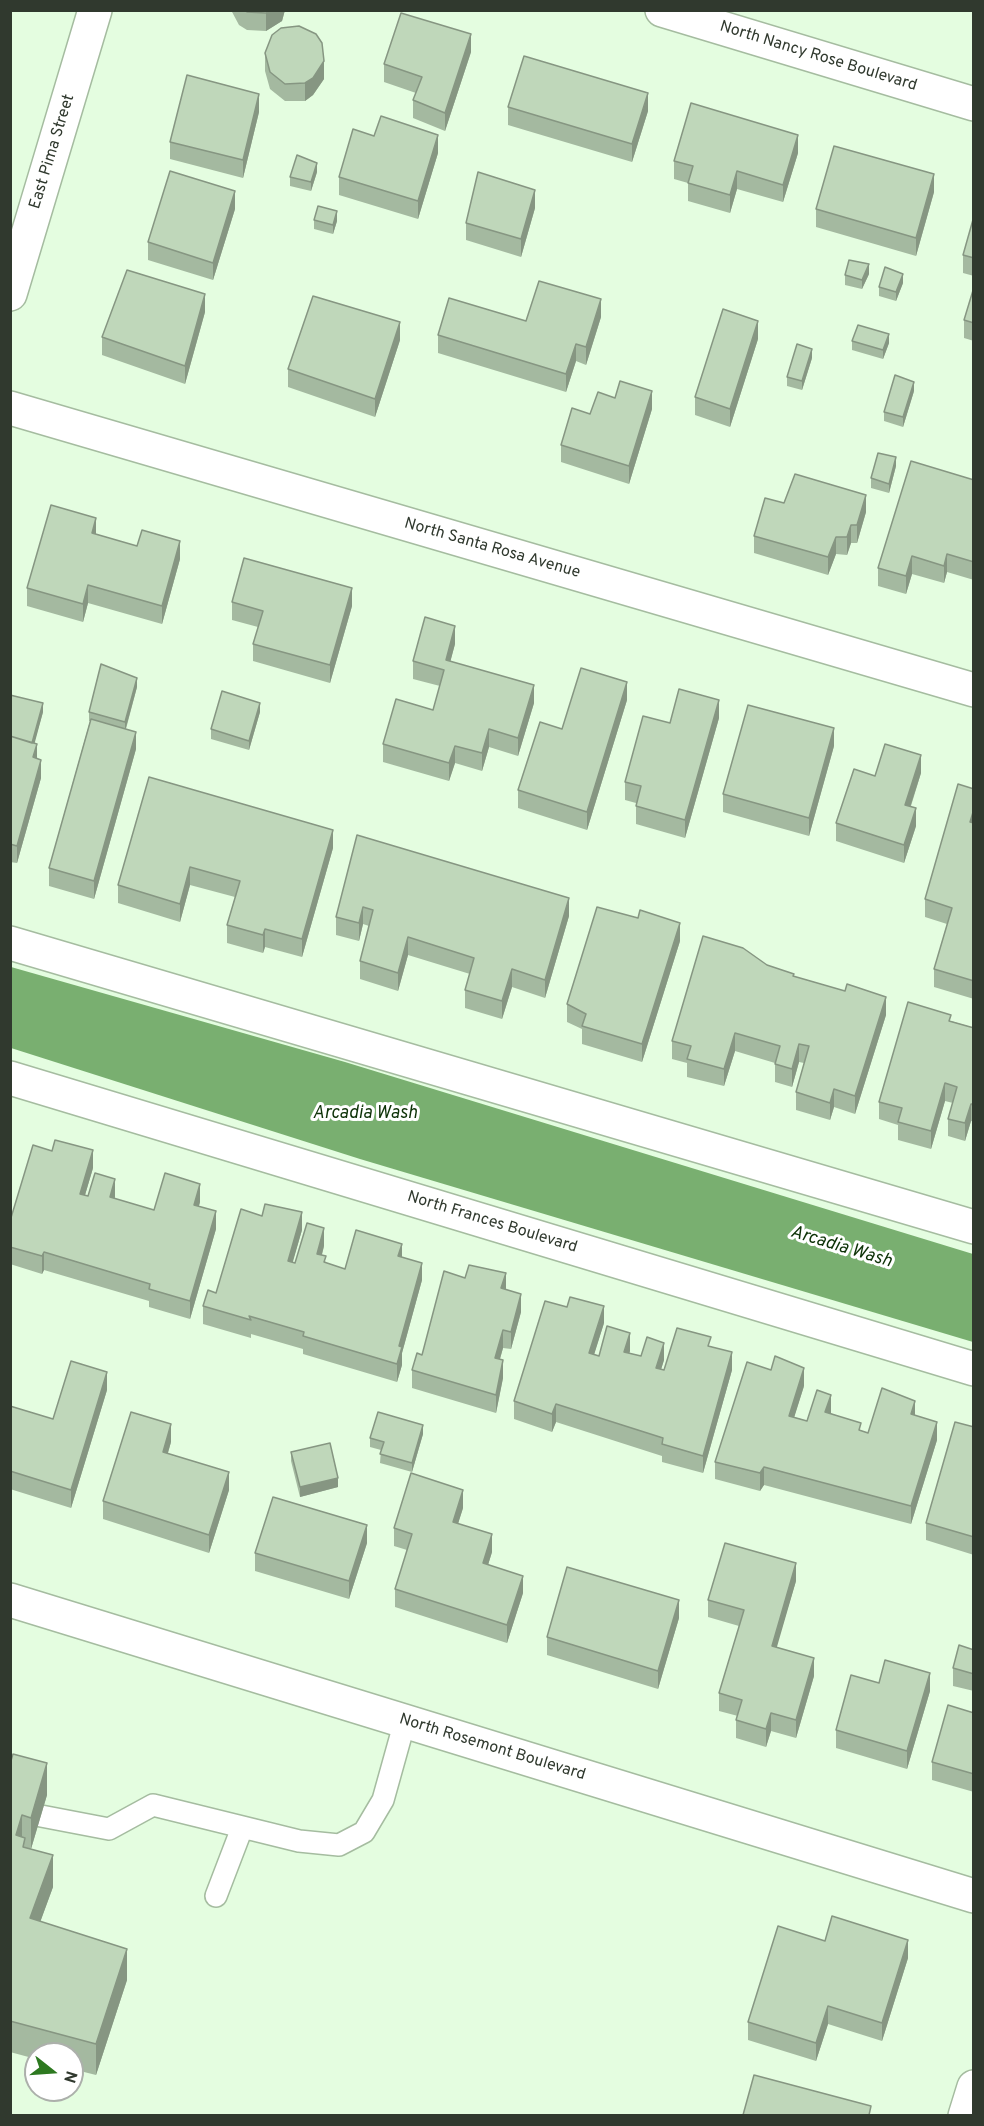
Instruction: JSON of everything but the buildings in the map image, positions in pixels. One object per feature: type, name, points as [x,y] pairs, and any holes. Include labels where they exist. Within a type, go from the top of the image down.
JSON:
[{"type":"street","name":"East Pima Street","points":[[10,294],[95,10]]},
{"type":"street","name":"North Nancy Rose Boulevard","points":[[662,10],[974,104]]},
{"type":"street","name":"North Santa Rosa Avenue","points":[[10,408],[974,690]]},
{"type":"street","points":[[10,942],[974,1227]]},
{"type":"street","name":"North Frances Boulevard","points":[[10,1078],[974,1369]]},
{"type":"street","name":"North Rosemont Boulevard","points":[[10,1600],[974,1896]]},
{"type":"street","points":[[964,2115],[974,2086]]},
{"type":"lane","points":[[41,1816],[109,1829],[153,1805],[299,1841],[339,1845],[364,1832],[383,1800],[405,1721]]},
{"type":"lane","points":[[216,1896],[242,1828]]},
{"type":"water","name":"Arcadia Wash","points":[[11,967],[345,1062],[973,1254],[973,1342],[360,1159],[11,1048]]}]
